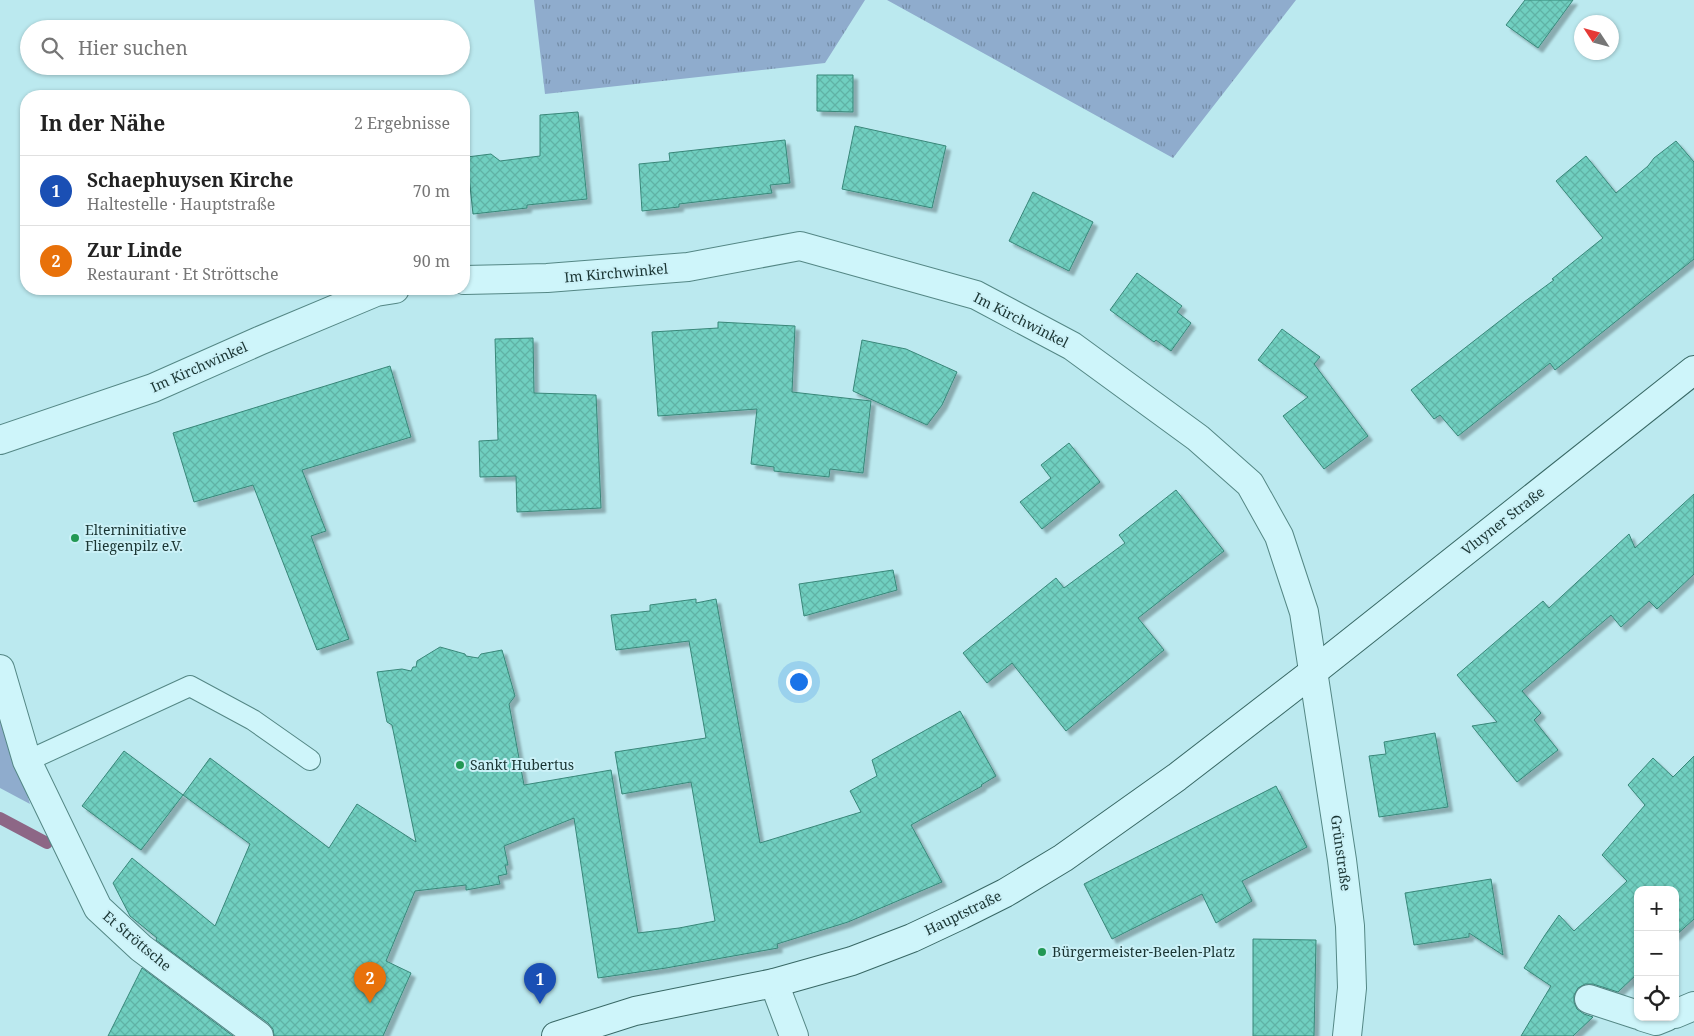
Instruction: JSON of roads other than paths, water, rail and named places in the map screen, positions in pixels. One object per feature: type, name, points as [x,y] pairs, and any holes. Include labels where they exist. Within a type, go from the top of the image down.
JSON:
[{"type":"street","name":"Im Kirchwinkel","points":[[470,280],[547,278],[688,267],[800,246],[976,295],[1072,346],[1198,438],[1250,484],[1280,536],[1304,612],[1313,672]]},
{"type":"street","name":"Im Kirchwinkel","points":[[0,440],[153,388],[369,295]]},
{"type":"street","name":"Vluyner Straße","points":[[1313,672],[1694,370]]},
{"type":"street","name":"Et Ströttsche","points":[[0,669],[27,761],[98,908],[141,948],[259,1036]]},
{"type":"street","name":"Hauptstraße","points":[[556,1036],[635,1012],[774,983],[852,961],[912,938],[961,915],[1063,858],[1119,820],[1313,672]]},
{"type":"street","name":"Grünstraße","points":[[1313,672],[1342,860],[1350,926],[1352,988],[1347,1036]]},
{"type":"street","points":[[774,983],[794,1036]]},
{"type":"street","points":[[1589,999],[1634,1014]]},
{"type":"street","points":[[1679,1012],[1694,1006]]},
{"type":"lane","points":[[27,761],[190,686],[253,720],[310,760]]},
{"type":"waterway","points":[[0,818],[47,843]]},
{"type":"place","name":"Elterninitiative Fliegenpilz e.V.","points":[[75,538]]},
{"type":"place","name":"Sankt Hubertus","points":[[460,765]]},
{"type":"place","name":"Bürgermeister-Beelen-Platz","points":[[1042,952]]},
{"type":"place","name":"Zur Linde","points":[[370,1003]]},
{"type":"place","name":"Schaephuysen Kirche","points":[[540,1004]]}]
